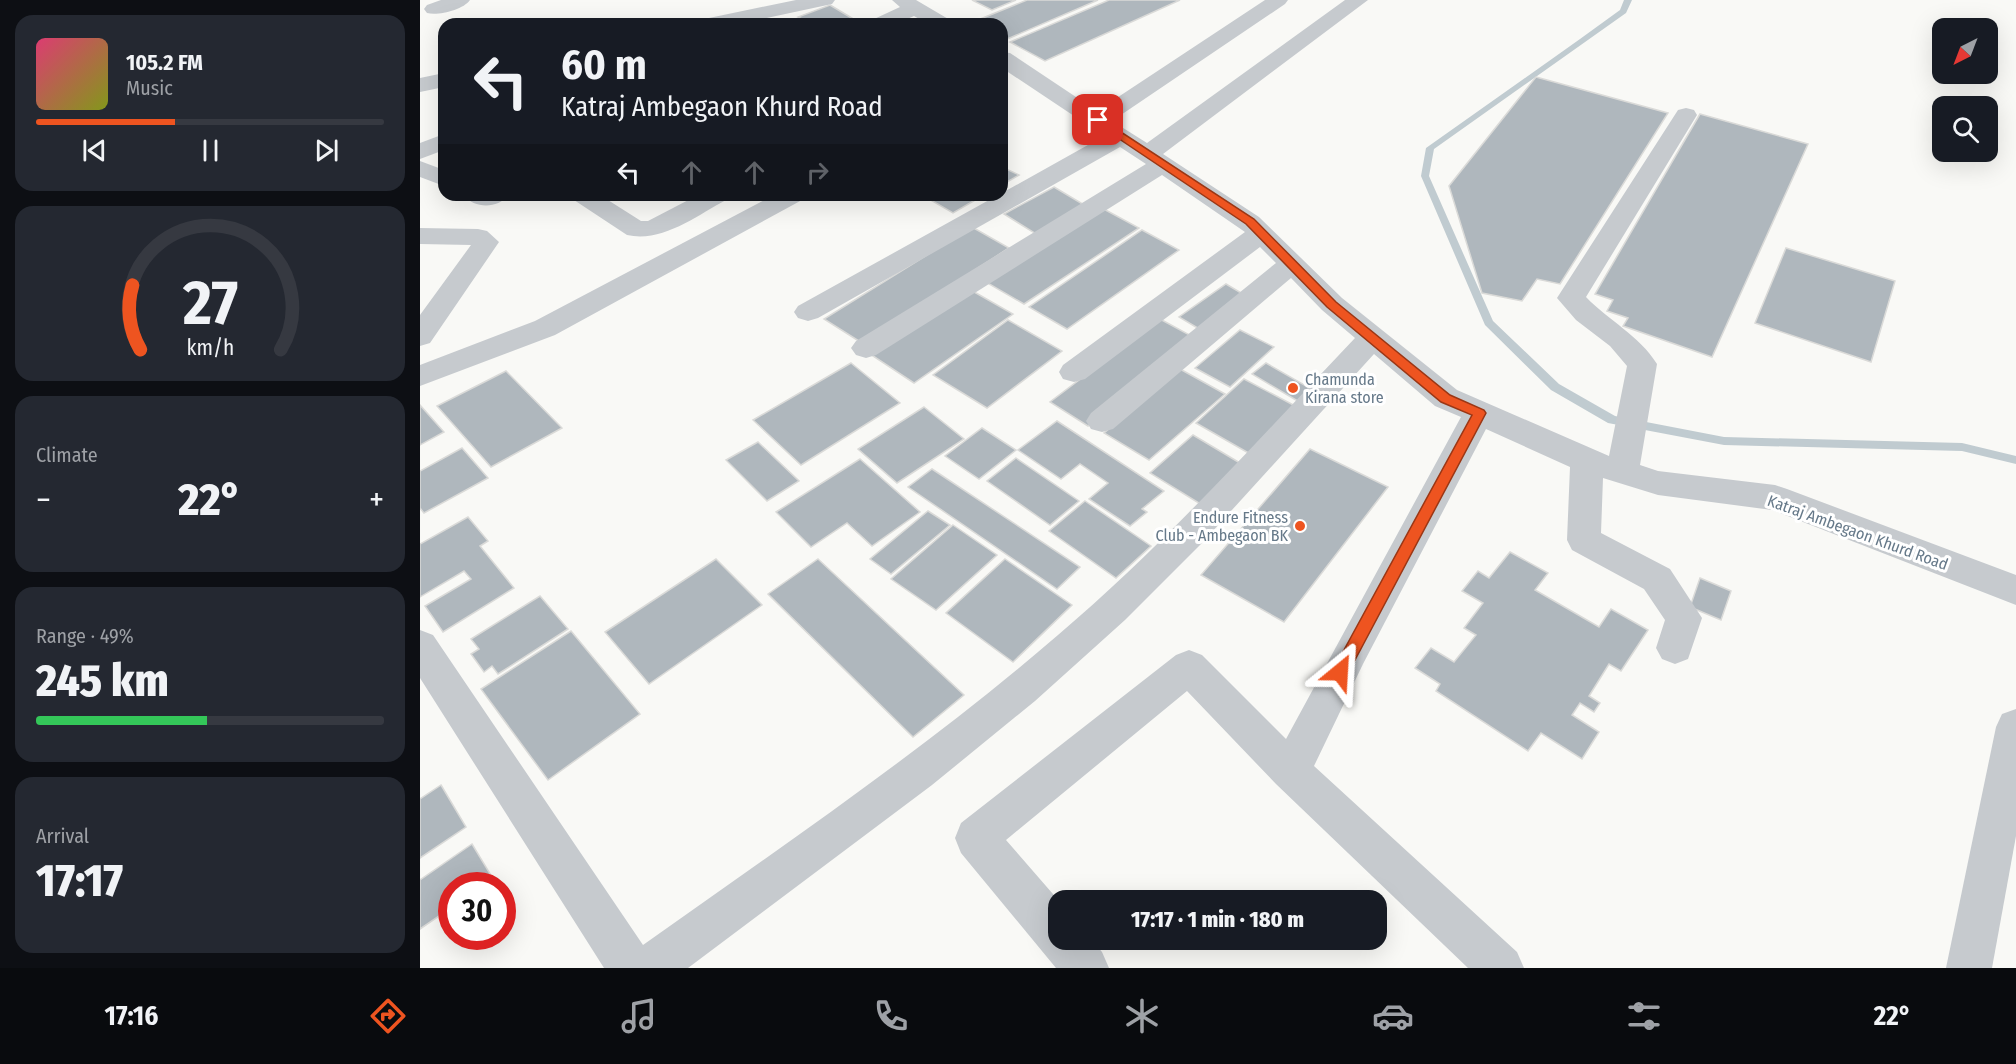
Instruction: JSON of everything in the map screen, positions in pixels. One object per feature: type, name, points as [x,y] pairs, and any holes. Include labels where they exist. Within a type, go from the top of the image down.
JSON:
[{"type":"street","points":[[434,9],[460,0]]},
{"type":"street","points":[[738,18],[825,0]]},
{"type":"street","points":[[1008,190],[1110,128],[1278,0]]},
{"type":"street","points":[[866,348],[1156,159],[1358,0]]},
{"type":"street","points":[[888,18],[908,4],[932,18]]},
{"type":"street","name":"Katraj Ambegaon Khurd Road","points":[[1009,71],[1110,128],[1250,222],[1332,304],[1446,399],[1587,461],[1625,457],[1658,483],[1774,498],[2016,590]]},
{"type":"street","points":[[420,85],[438,81]]},
{"type":"street","points":[[1625,457],[1642,364],[1620,339],[1586,314],[1571,298],[1686,115]]},
{"type":"street","points":[[420,152],[438,144]]},
{"type":"street","points":[[420,168],[438,176]]},
{"type":"street","points":[[592,201],[636,230],[653,228],[705,201]]},
{"type":"street","points":[[424,372],[545,328],[780,201]]},
{"type":"street","points":[[808,312],[990,201]]},
{"type":"street","points":[[1074,372],[1262,233]]},
{"type":"street","points":[[420,236],[478,237],[486,242],[420,336]]},
{"type":"street","points":[[1102,421],[1291,264]]},
{"type":"street","points":[[649,968],[967,735],[1073,645],[1168,556],[1372,338]]},
{"type":"street","points":[[1290,771],[1350,653],[1479,413]]},
{"type":"street","points":[[1587,461],[1584,540],[1657,579],[1684,618],[1675,648]]},
{"type":"street","points":[[420,646],[631,968]]},
{"type":"street","points":[[1048,924],[976,838],[1189,667],[1290,771],[1502,968]]},
{"type":"street","points":[[1969,968],[2016,728]]},
{"type":"street","points":[[1070,950],[1086,968]]},
{"type":"building","points":[[972,0],[1016,0],[992,10]]},
{"type":"building","points":[[1027,0],[1098,0],[1008,39],[1008,18],[983,18]]},
{"type":"building","points":[[1109,0],[1180,0],[1045,61],[1010,42]]},
{"type":"building","points":[[830,5],[852,18],[800,18],[798,17]]},
{"type":"building","points":[[1536,77],[1668,113],[1560,284],[1537,279],[1522,301],[1482,293],[1449,186]]},
{"type":"building","points":[[1700,114],[1808,144],[1712,357],[1623,326],[1628,318],[1607,311],[1613,300],[1595,294]]},
{"type":"building","points":[[1008,170],[1019,175],[1008,181]]},
{"type":"building","points":[[1054,187],[1086,206],[1036,234],[1004,214]]},
{"type":"building","points":[[932,201],[974,201],[953,213]]},
{"type":"building","points":[[1100,207],[1139,228],[1024,304],[984,281]]},
{"type":"building","points":[[972,227],[1009,248],[862,343],[824,319]]},
{"type":"building","points":[[1142,230],[1179,250],[1067,329],[1029,307]]},
{"type":"building","points":[[1786,248],[1895,281],[1871,362],[1755,323]]},
{"type":"building","points":[[1226,284],[1248,297],[1201,330],[1179,317]]},
{"type":"building","points":[[969,289],[1013,314],[914,383],[870,354]]},
{"type":"building","points":[[1160,319],[1197,339],[1088,426],[1050,402]]},
{"type":"building","points":[[1008,320],[1062,351],[987,408],[933,375]]},
{"type":"building","points":[[1240,330],[1274,347],[1230,387],[1195,368]]},
{"type":"building","points":[[851,363],[900,403],[801,465],[753,420]]},
{"type":"building","points":[[1266,363],[1315,391],[1301,403],[1252,374]]},
{"type":"building","points":[[1180,369],[1225,394],[1149,460],[1104,433]]},
{"type":"building","points":[[506,371],[562,428],[491,467],[437,406]]},
{"type":"building","points":[[1244,379],[1299,408],[1252,455],[1196,423]]},
{"type":"building","points":[[420,405],[444,432],[420,445]]},
{"type":"building","points":[[924,407],[964,439],[897,483],[858,449]]},
{"type":"building","points":[[1057,421],[1164,491],[1142,509],[1147,512],[1130,526],[1089,499],[1108,483],[1080,464],[1061,479],[1018,450]]},
{"type":"building","points":[[982,428],[1016,450],[979,479],[945,456]]},
{"type":"building","points":[[1193,435],[1245,466],[1202,505],[1150,473]]},
{"type":"building","points":[[758,442],[799,481],[767,501],[726,460]]},
{"type":"building","points":[[462,448],[488,478],[424,513],[420,508],[420,471]]},
{"type":"building","points":[[1310,449],[1388,487],[1284,622],[1201,575]]},
{"type":"building","points":[[1016,458],[1079,501],[1050,525],[987,481]]},
{"type":"building","points":[[860,459],[920,512],[872,546],[847,523],[811,547],[776,512]]},
{"type":"building","points":[[932,469],[1080,567],[1057,589],[908,487]]},
{"type":"building","points":[[1085,501],[1151,546],[1116,578],[1049,531]]},
{"type":"building","points":[[928,511],[950,525],[891,574],[870,559]]},
{"type":"building","points":[[468,517],[488,541],[480,546],[514,588],[443,632],[425,606],[471,579],[464,571],[420,597],[420,544]]},
{"type":"building","points":[[953,525],[997,555],[936,610],[891,579]]},
{"type":"building","points":[[1510,552],[1548,573],[1535,590],[1599,627],[1611,609],[1648,630],[1621,671],[1609,664],[1589,696],[1600,703],[1594,712],[1580,703],[1572,715],[1599,732],[1582,759],[1541,733],[1528,751],[1436,691],[1440,684],[1415,668],[1431,648],[1454,662],[1476,635],[1464,628],[1483,603],[1462,591],[1478,571],[1489,578]]},
{"type":"building","points":[[716,559],[762,605],[649,684],[605,632]]},
{"type":"building","points":[[818,559],[964,695],[913,737],[768,594]]},
{"type":"building","points":[[1005,559],[1072,605],[1013,662],[946,613]]},
{"type":"building","points":[[1700,578],[1731,591],[1721,620],[1690,607]]},
{"type":"building","points":[[540,596],[568,629],[498,674],[492,666],[484,672],[471,654],[479,649],[471,639]]},
{"type":"building","points":[[571,631],[640,714],[548,780],[481,689]]},
{"type":"building","points":[[441,785],[466,827],[420,858],[420,799]]},
{"type":"building","points":[[472,844],[489,872],[438,872],[438,917],[420,929],[420,880]]},
{"type":"waterway","points":[[1628,0],[1623,11],[1583,41],[1430,148],[1425,176],[1489,323],[1555,387],[1612,420],[1724,441],[1962,447],[2016,460]]},
{"type":"place","name":"Chamunda Kirana store","points":[[1293,388]]},
{"type":"place","name":"Endure Fitness Club - Ambegaon BK","points":[[1300,526]]},
{"type":"route","points":[[1098,120],[1250,222],[1332,304],[1446,399],[1479,413],[1340,672]]}]
